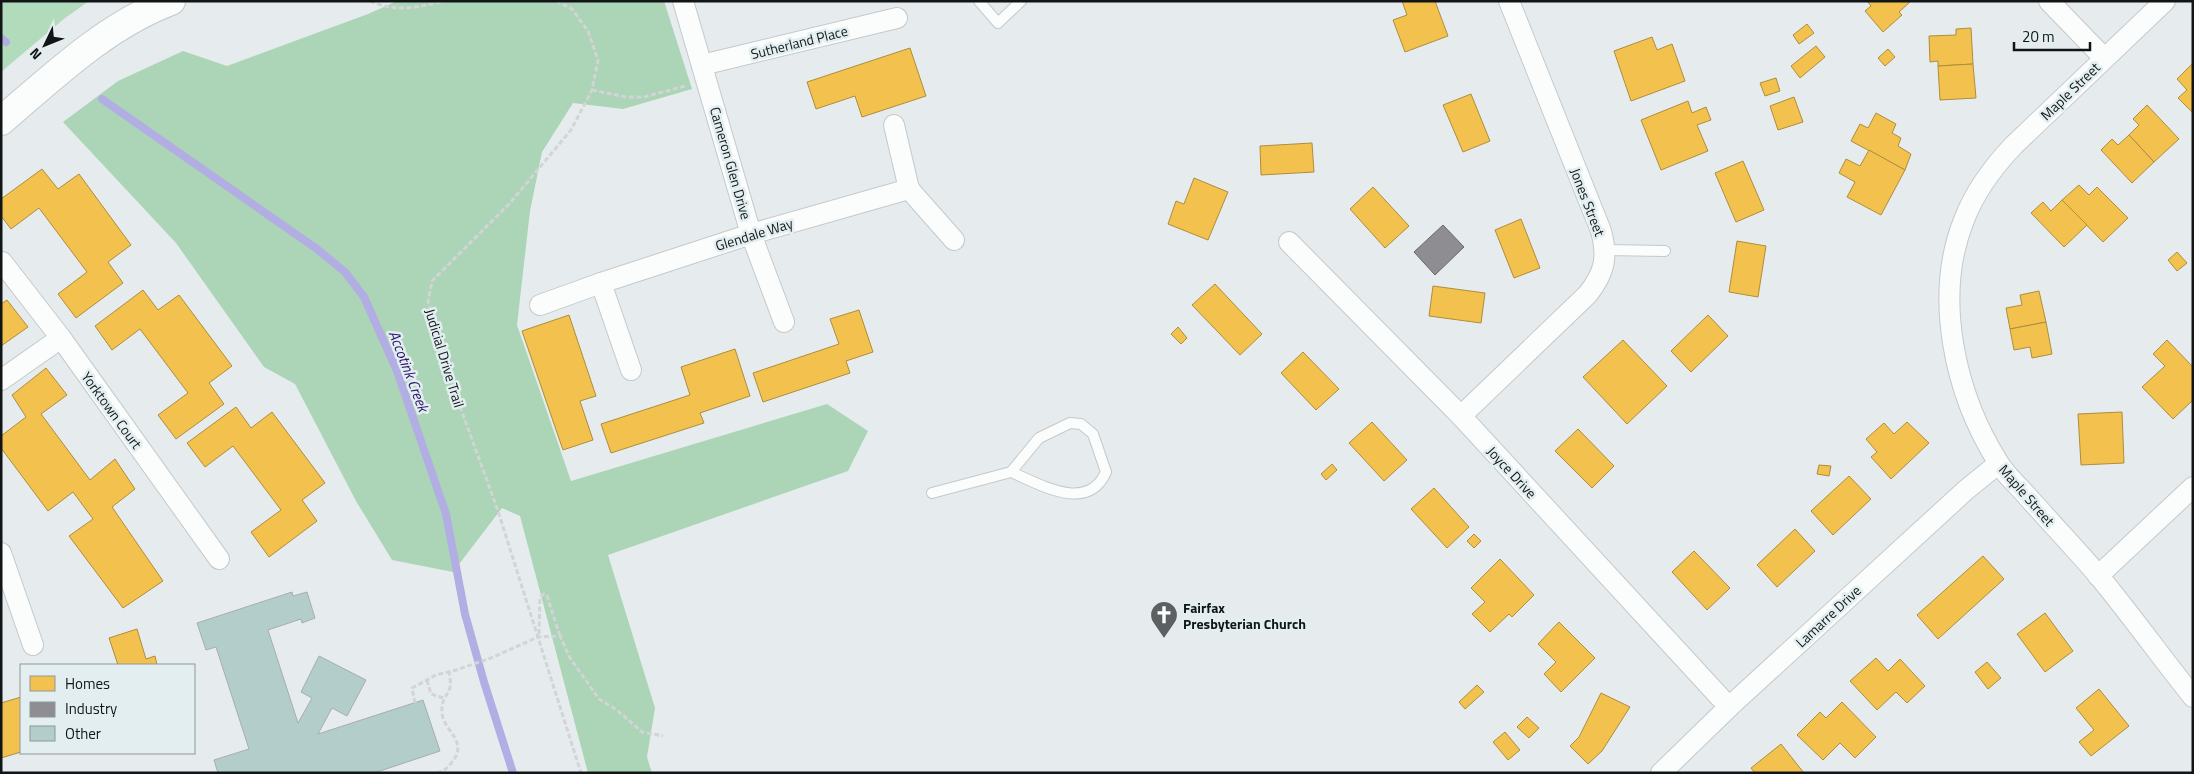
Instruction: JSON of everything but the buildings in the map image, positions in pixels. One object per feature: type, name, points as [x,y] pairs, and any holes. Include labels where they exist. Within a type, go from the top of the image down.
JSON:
[{"type":"street","points":[[1,121],[81,53],[118,28],[171,1]]},
{"type":"street","name":"Cameron Glen Drive","points":[[683,1],[751,234],[784,322]]},
{"type":"street","name":"Jones Street","points":[[1461,416],[1588,294],[1597,283],[1605,263],[1606,250],[1601,231],[1509,1]]},
{"type":"street","name":"Maple Street","points":[[2049,1],[2104,58],[1995,164],[1982,183],[1964,220],[1956,246],[1950,304],[1958,366],[1977,424],[1998,464],[2098,576],[2193,697]]},
{"type":"street","points":[[2104,58],[2165,1]]},
{"type":"street","name":"Sutherland Place","points":[[704,72],[897,18]]},
{"type":"street","points":[[894,125],[909,189],[954,240]]},
{"type":"street","name":"Glendale Way","points":[[540,304],[751,234],[909,189]]},
{"type":"street","name":"Joyce Drive","points":[[1289,242],[1461,416],[1730,707]]},
{"type":"street","name":"Yorktown Court","points":[[2,262],[60,338],[219,559]]},
{"type":"street","points":[[601,283],[631,370]]},
{"type":"street","points":[[1,380],[60,338]]},
{"type":"street","name":"Lamarre Drive","points":[[1661,773],[1967,489],[1998,464]]},
{"type":"street","points":[[2098,576],[2193,487]]},
{"type":"street","points":[[1,553],[33,645]]},
{"type":"lane","points":[[979,1],[998,23],[1021,1]]},
{"type":"lane","points":[[1606,250],[1665,251]]},
{"type":"lane","points":[[932,492],[1011,472],[1039,438],[1070,423],[1082,424],[1093,434],[1106,472],[1102,483],[1090,491],[1079,495],[1054,490],[1011,472]]},
{"type":"path","points":[[370,1],[384,7],[411,8],[445,1]]},
{"type":"path","name":"Judicial Drive Trail","points":[[556,1],[572,9],[588,30],[598,60],[592,90],[571,130],[510,203],[432,281],[428,301],[458,401],[498,511],[581,773]]},
{"type":"path","points":[[592,90],[626,97],[644,97],[704,72]]},
{"type":"path","points":[[538,637],[540,597],[544,594],[547,596],[560,636],[570,658],[599,699],[616,710],[642,732],[663,736]]},
{"type":"path","points":[[415,703],[412,688],[427,680],[491,658],[538,637],[560,636]]},
{"type":"path","points":[[437,773],[442,772],[454,760],[458,744],[442,714],[443,698],[450,686],[449,672]]},
{"type":"path","points":[[427,680],[431,694],[443,698]]},
{"type":"green space","points":[[1,1],[89,1],[65,18],[1,72]]},
{"type":"green space","points":[[397,1],[664,1],[692,89],[623,109],[573,103],[542,152],[530,211],[517,325],[571,481],[827,404],[868,431],[848,471],[608,555],[655,708],[647,757],[652,773],[588,773],[520,516],[502,508],[453,572],[392,560],[356,501],[295,384],[264,367],[176,243],[63,122],[118,81],[183,51],[227,66],[368,14]]},
{"type":"waterway","name":"Accotink Creek","points":[[1,38],[6,42]]},
{"type":"waterway","name":"Accotink Creek","points":[[102,99],[317,249],[345,272],[364,297],[397,371],[446,514],[465,614],[513,773]]},
{"type":"place","name":"Fairfax Presbyterian Church","points":[[1164,639]]}]
